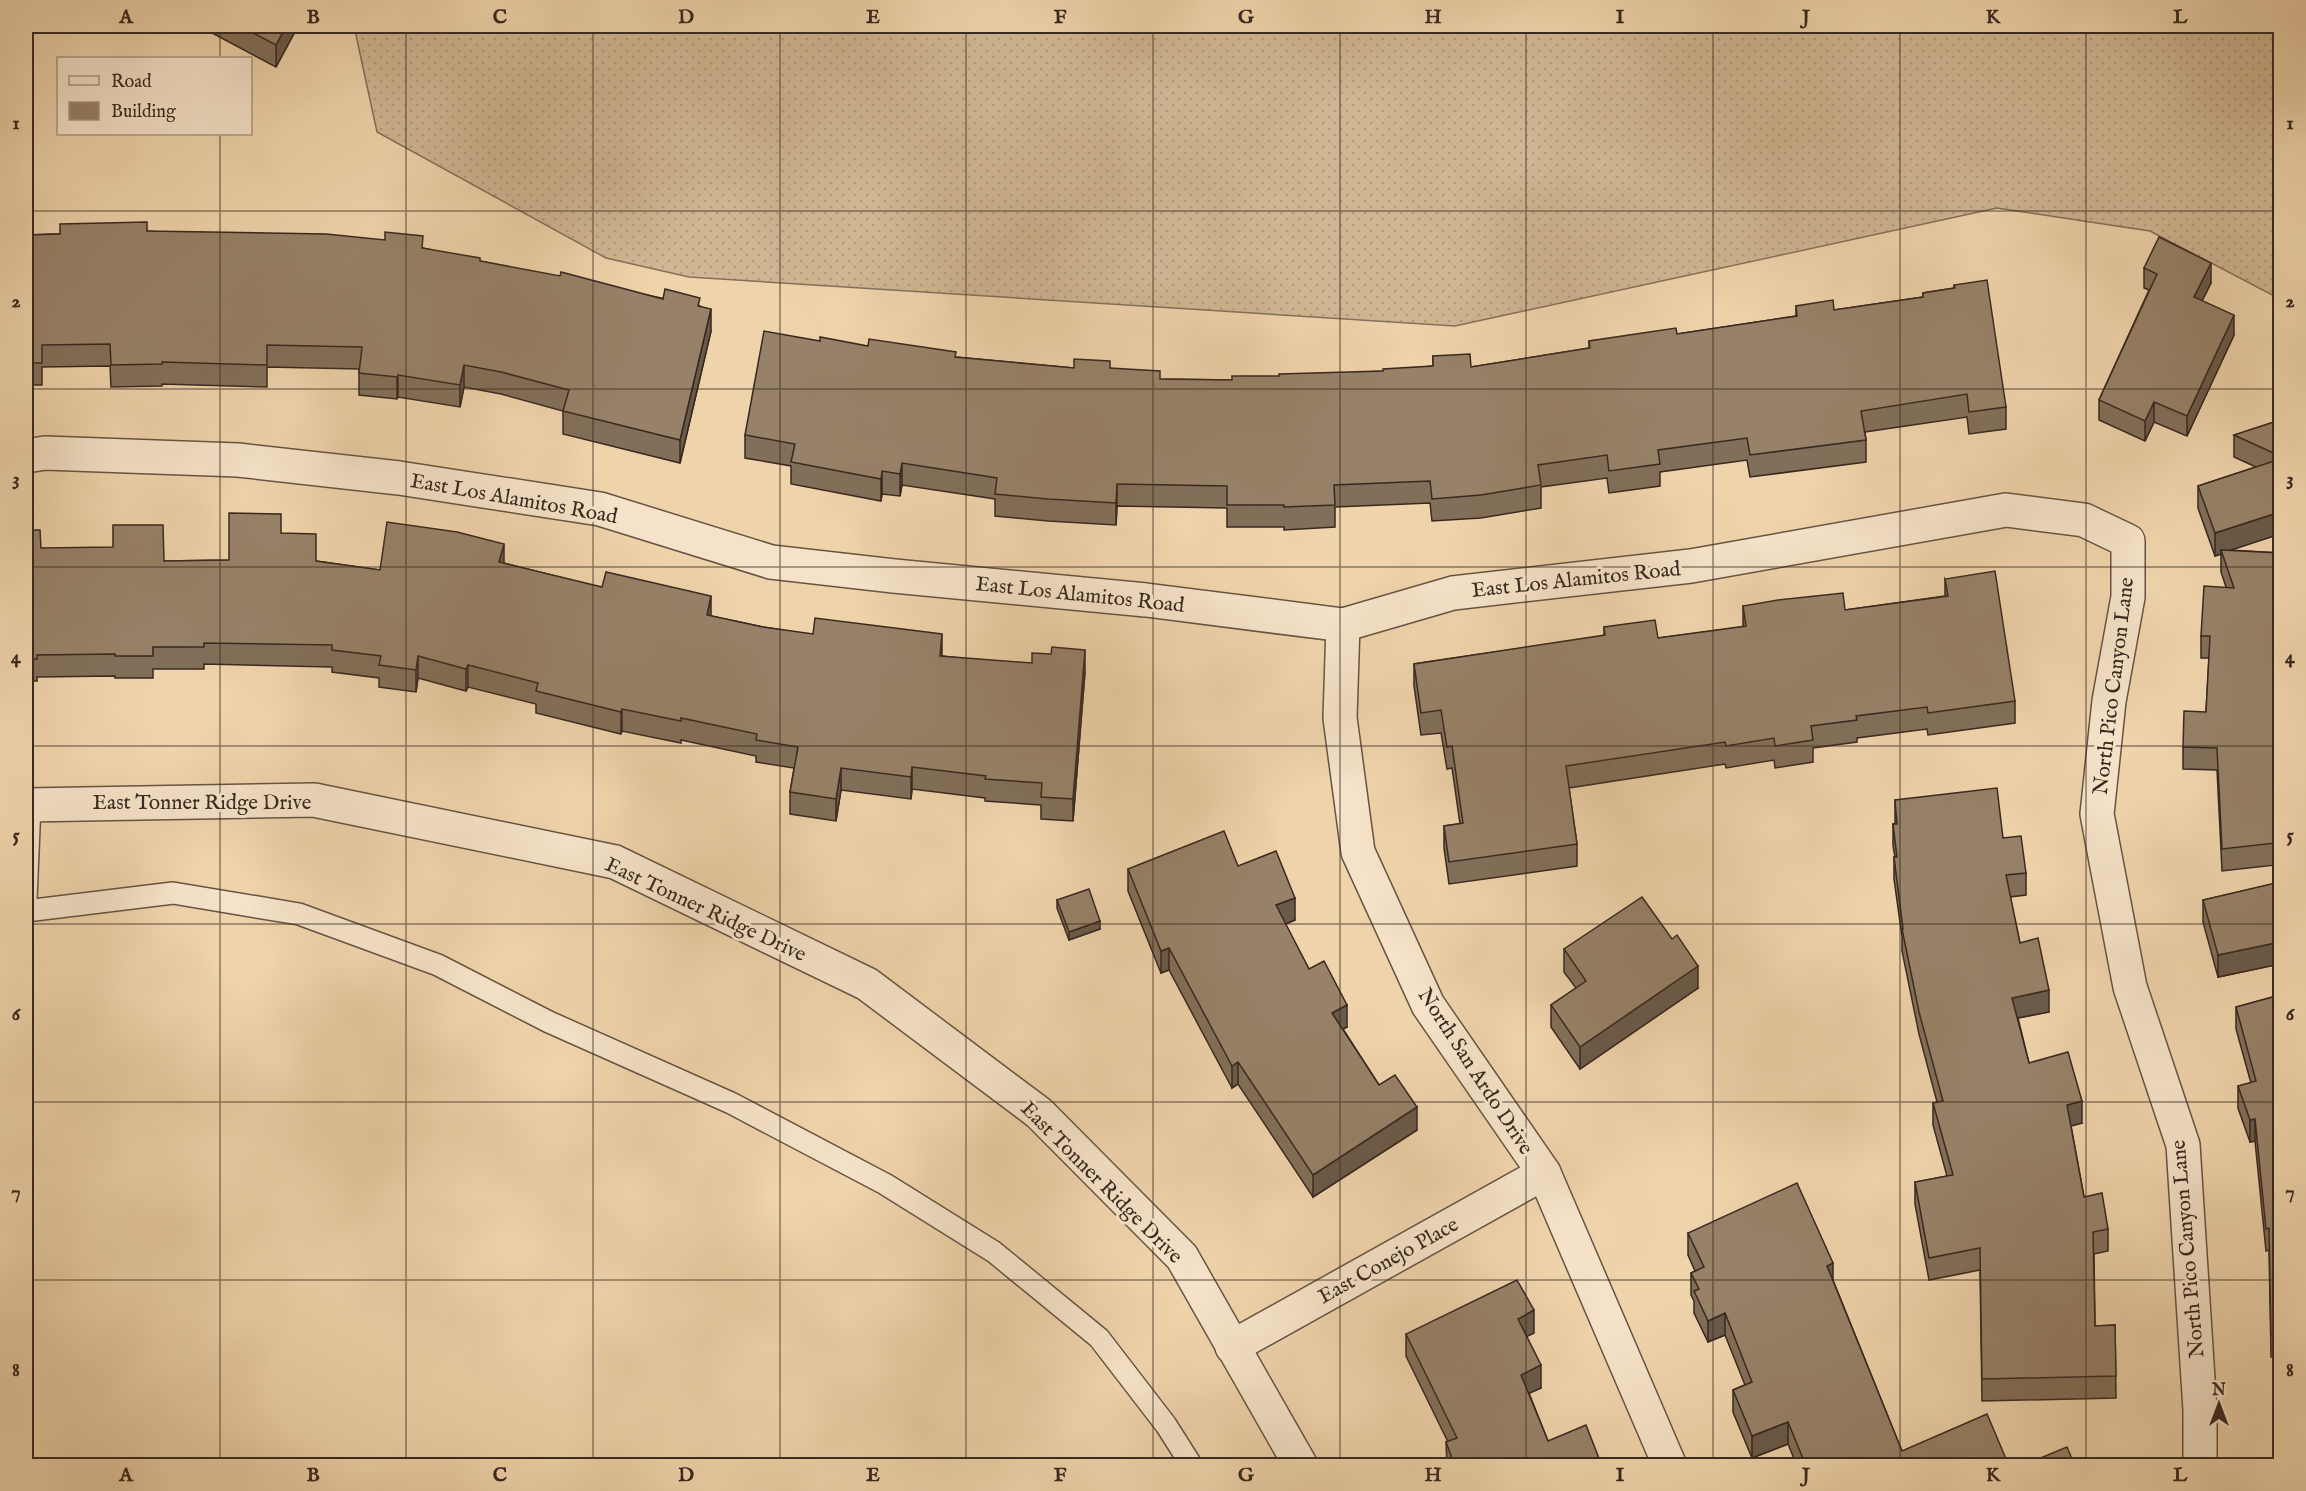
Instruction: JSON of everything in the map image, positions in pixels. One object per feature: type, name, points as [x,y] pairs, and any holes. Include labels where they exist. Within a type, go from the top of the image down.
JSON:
[{"type":"street","name":"East Los Alamitos Road","points":[[26,456],[45,453],[238,460],[399,478],[600,509],[771,562],[1146,600],[1343,625],[1453,593],[1691,566],[2006,510],[2084,520],[2128,542]]},
{"type":"street","name":"North Pico Canyon Lane","points":[[2128,542],[2128,597],[2109,701],[2097,814],[2130,987],[2182,1145],[2200,1410],[2200,1466]]},
{"type":"street","name":"North San Ardo Drive","points":[[1343,625],[1340,718],[1358,852],[1428,1005],[1544,1173],[1670,1466]]},
{"type":"street","name":"East Tonner Ridge Drive","points":[[28,805],[314,800],[615,862],[867,984],[1039,1113],[1182,1257],[1301,1466]]},
{"type":"street","name":"East Conejo Place","points":[[1232,1347],[1544,1173]]},
{"type":"lane","points":[[26,900],[28,805]]},
{"type":"lane","points":[[26,911],[173,893],[299,915],[438,965],[549,1022],[731,1103],[885,1184],[994,1252],[1099,1338],[1166,1425],[1192,1466]]},
{"type":"shaded area","points":[[354,26],[2280,26],[2280,299],[2150,231],[1997,208],[1455,326],[689,277],[606,258],[377,132]]},
{"type":"building","points":[[240,26],[286,26],[276,45]]},
{"type":"building","points":[[147,222],[147,231],[326,234],[385,240],[385,232],[423,236],[422,248],[480,258],[480,261],[560,276],[561,272],[663,299],[665,289],[700,298],[698,306],[711,309],[680,440],[563,411],[569,390],[501,372],[464,365],[460,385],[398,375],[397,377],[359,373],[362,347],[267,345],[267,365],[162,362],[162,364],[111,365],[110,344],[42,345],[42,363],[33,363],[33,366],[26,367],[26,235],[60,234],[60,224]]},
{"type":"building","points":[[2159,237],[2211,263],[2194,297],[2234,315],[2187,416],[2154,402],[2145,421],[2099,400],[2157,274],[2144,268]]},
{"type":"building","points":[[1987,280],[2006,407],[1969,412],[1967,394],[1861,411],[1866,440],[1750,455],[1747,438],[1658,450],[1660,464],[1609,471],[1607,455],[1538,465],[1541,485],[1481,495],[1432,499],[1430,481],[1334,485],[1335,505],[1284,507],[1284,505],[1227,505],[1227,486],[1117,484],[1116,503],[1048,499],[995,494],[997,478],[902,463],[900,474],[882,471],[881,479],[791,462],[795,444],[745,435],[764,331],[820,341],[820,337],[868,346],[869,339],[956,352],[955,357],[1074,368],[1074,359],[1110,361],[1110,368],[1160,371],[1160,379],[1232,380],[1232,376],[1383,371],[1383,369],[1433,366],[1433,356],[1470,354],[1471,367],[1590,348],[1589,341],[1676,328],[1677,334],[1797,316],[1796,306],[1833,300],[1834,310],[1923,297],[1923,293]]},
{"type":"building","points":[[2280,420],[2280,456],[2234,435]]},
{"type":"building","points":[[2280,459],[2280,512],[2215,533],[2198,486]]},
{"type":"building","points":[[229,513],[281,514],[281,533],[316,534],[316,561],[380,570],[387,522],[457,532],[504,544],[499,562],[602,587],[606,572],[711,596],[707,615],[763,627],[813,634],[815,618],[942,634],[940,656],[1032,663],[1032,653],[1051,654],[1052,647],[1085,650],[1073,799],[1041,797],[1042,783],[985,779],[986,776],[912,767],[911,777],[841,768],[836,799],[790,792],[798,747],[756,740],[757,734],[681,718],[681,721],[622,709],[621,712],[536,691],[538,683],[468,665],[466,669],[418,656],[416,670],[379,665],[381,656],[332,650],[332,645],[204,643],[204,647],[153,647],[153,656],[37,655],[37,659],[26,659],[26,527],[31,527],[31,530],[40,530],[41,548],[113,547],[113,525],[163,525],[164,561],[229,560]]},
{"type":"building","points":[[2221,550],[2280,553],[2280,875],[2275,843],[2222,849],[2217,748],[2183,747],[2184,711],[2206,712],[2210,636],[2201,636],[2204,586],[2234,588]]},
{"type":"building","points":[[1995,571],[2015,701],[1928,713],[1927,707],[1856,716],[1857,720],[1811,726],[1813,740],[1775,746],[1774,738],[1726,746],[1725,742],[1566,766],[1577,844],[1449,862],[1444,826],[1463,823],[1452,746],[1447,747],[1441,710],[1421,713],[1414,664],[1605,635],[1604,627],[1655,620],[1658,638],[1746,626],[1743,606],[1778,600],[1843,593],[1845,610],[1948,596],[1945,579]]},
{"type":"building","points":[[1997,788],[2003,838],[2021,836],[2026,873],[2006,875],[2020,943],[2038,938],[2049,990],[2012,998],[2029,1063],[2068,1052],[2082,1101],[2067,1105],[2084,1197],[2102,1193],[2108,1229],[2093,1232],[2095,1326],[2115,1325],[2116,1376],[1982,1379],[1980,1248],[1929,1258],[1915,1182],[1953,1175],[1933,1103],[1943,1101],[1919,1012],[1902,929],[1894,857],[1897,857],[1893,824],[1897,824],[1895,800]]},
{"type":"building","points":[[1224,831],[1238,866],[1276,851],[1295,898],[1276,905],[1309,969],[1324,961],[1347,1005],[1332,1013],[1379,1085],[1395,1075],[1417,1107],[1313,1175],[1238,1062],[1232,1066],[1169,948],[1161,951],[1128,869]]},
{"type":"building","points":[[2280,882],[2280,942],[2218,955],[2203,900]]},
{"type":"building","points":[[1089,889],[1100,921],[1069,932],[1057,900]]},
{"type":"building","points":[[1642,897],[1672,939],[1677,935],[1698,966],[1580,1047],[1551,1005],[1586,981],[1564,949]]},
{"type":"building","points":[[2280,995],[2280,1334],[2271,1335],[2269,1228],[2266,1229],[2255,1119],[2250,1120],[2238,1086],[2256,1081],[2236,1007]]},
{"type":"building","points":[[1797,1183],[1833,1263],[1827,1266],[1902,1451],[1987,1414],[2009,1466],[1806,1466],[1788,1422],[1752,1436],[1733,1390],[1752,1382],[1725,1313],[1708,1321],[1694,1291],[1699,1289],[1691,1273],[1704,1267],[1688,1233]]},
{"type":"building","points":[[1517,1280],[1534,1310],[1518,1319],[1541,1365],[1521,1375],[1548,1441],[1586,1425],[1602,1466],[1455,1466],[1446,1442],[1457,1438],[1406,1334]]},
{"type":"building","points":[[2278,1403],[2280,1403],[2280,1438],[2278,1438]]},
{"type":"building","points":[[2067,1447],[2075,1466],[2021,1466]]}]
